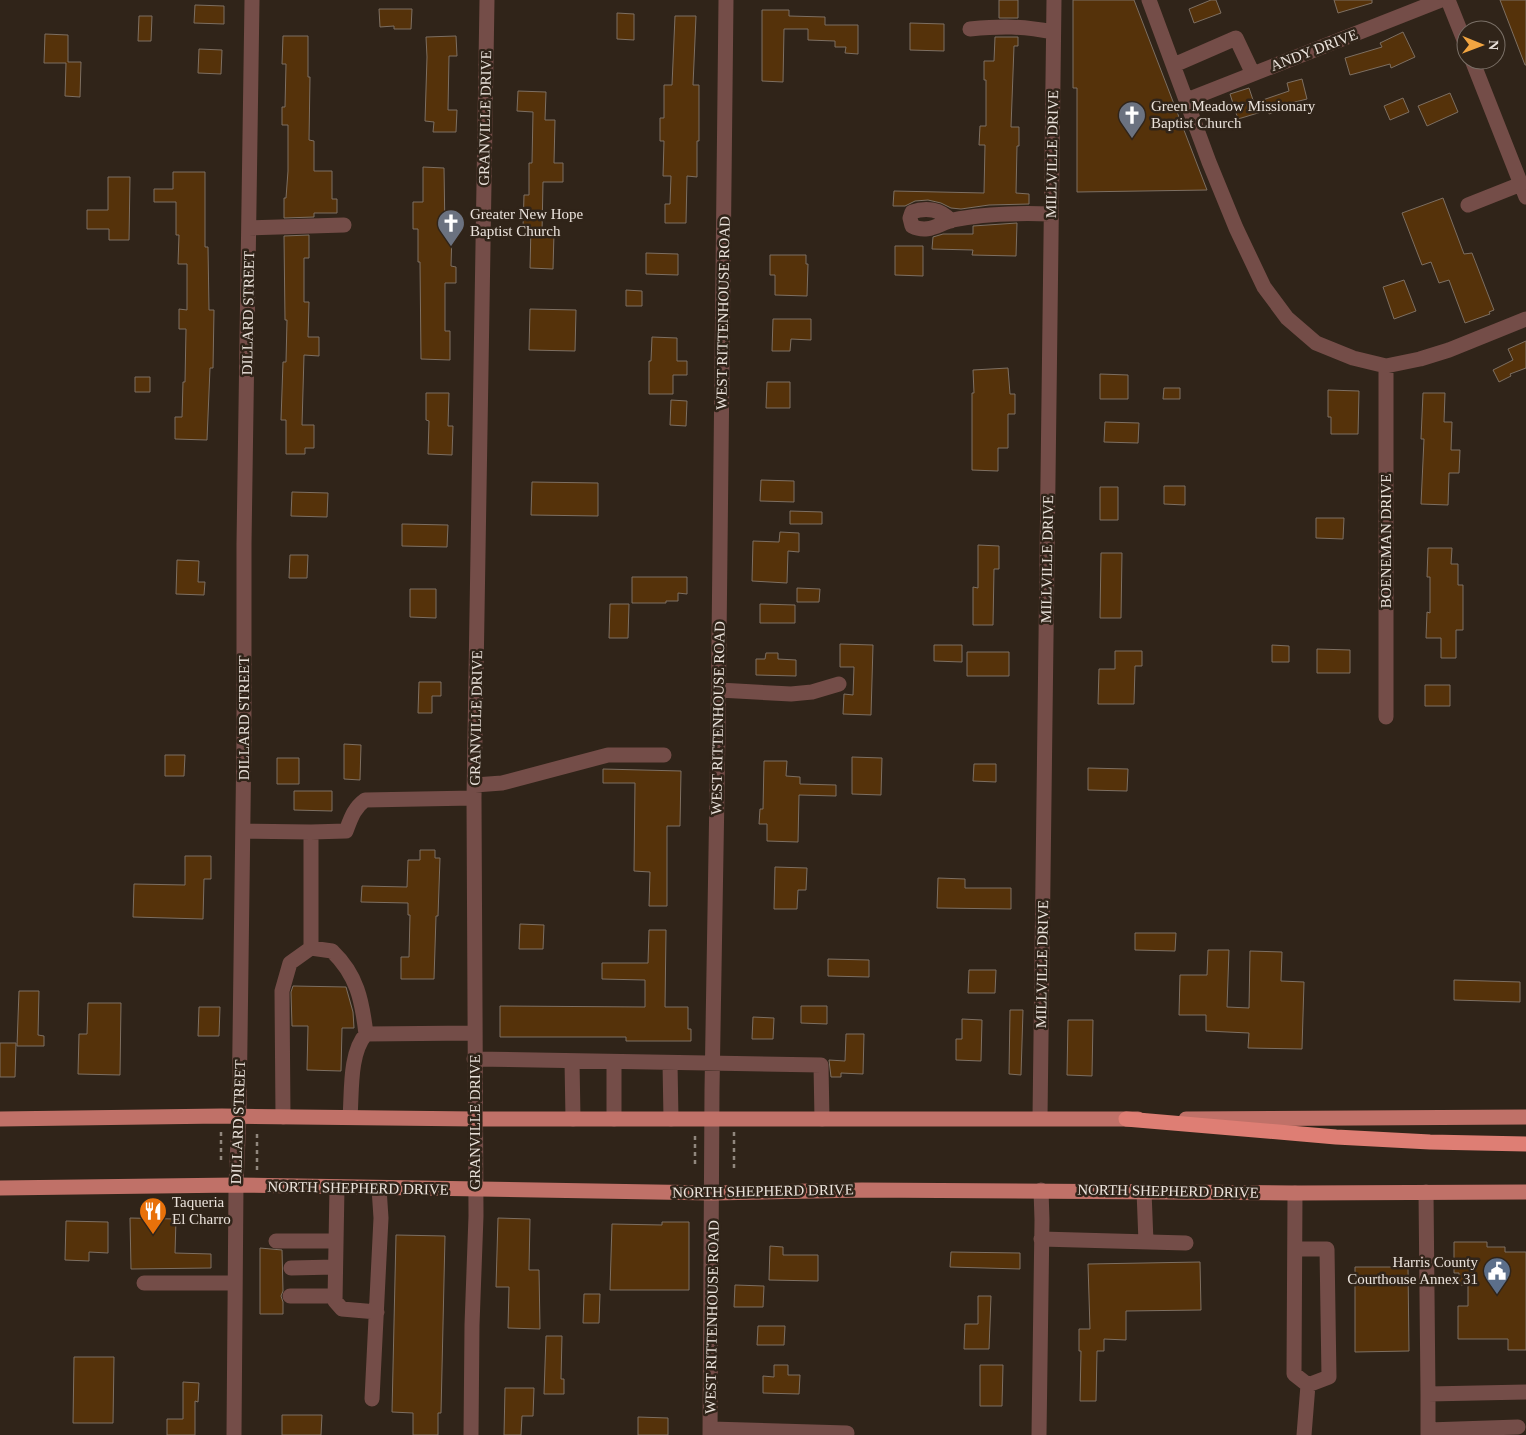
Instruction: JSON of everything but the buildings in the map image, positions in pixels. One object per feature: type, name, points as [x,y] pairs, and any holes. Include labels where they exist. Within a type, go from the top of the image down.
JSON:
[{"type":"highway","points":[[1126,1119],[1336,1137],[1430,1142],[1526,1144]]},
{"type":"main road","points":[[0,1119],[239,1116],[475,1119],[1526,1117]]},
{"type":"main road","name":"NORTH SHEPHERD DRIVE","points":[[0,1188],[236,1185],[712,1193],[862,1190],[1295,1193],[1526,1192]]},
{"type":"street","name":"DILLARD STREET","points":[[234,1435],[252,0]]},
{"type":"street","name":"GRANVILLE DRIVE","points":[[471,1435],[475,1190],[474,791],[487,0]]},
{"type":"street","name":"WEST RITTENHOUSE ROAD","points":[[710,1432],[726,0]]},
{"type":"street","name":"MILLVILLE DRIVE","points":[[1040,1118],[1054,0]]},
{"type":"street","points":[[1149,0],[1209,162],[1236,228],[1264,287],[1287,318],[1316,343],[1353,358],[1386,366],[1420,359],[1449,350],[1526,319]]},
{"type":"street","name":"ANDY DRIVE","points":[[1187,100],[1441,0]]},
{"type":"street","points":[[1448,0],[1456,20]]},
{"type":"street","points":[[970,29],[1002,26],[1026,27],[1053,32]]},
{"type":"street","points":[[1174,65],[1236,38],[1253,74]]},
{"type":"street","points":[[1468,205],[1523,190],[1476,70]]},
{"type":"street","points":[[951,221],[987,215],[1051,214]]},
{"type":"street","points":[[249,228],[344,225]]},
{"type":"street","name":"BOENEMAN DRIVE","points":[[1386,366],[1386,716]]},
{"type":"street","points":[[719,690],[791,694],[812,692],[839,684]]},
{"type":"street","points":[[243,831],[346,831],[351,815],[357,806],[365,800],[474,791],[608,755],[664,754]]},
{"type":"street","points":[[310,832],[311,948]]},
{"type":"street","points":[[283,1117],[282,991],[290,963],[311,948],[332,950],[352,976],[361,998],[366,1034]]},
{"type":"street","points":[[350,1117],[352,1073],[361,1039],[366,1034],[474,1033]]},
{"type":"street","points":[[474,1059],[821,1065],[822,1119]]},
{"type":"street","points":[[572,1061],[573,1119]]},
{"type":"street","points":[[614,1062],[614,1119]]},
{"type":"street","points":[[670,1063],[671,1119]]},
{"type":"street","points":[[338,1187],[334,1301],[342,1309],[376,1312]]},
{"type":"street","points":[[372,1399],[381,1218],[379,1188]]},
{"type":"street","points":[[1039,1435],[1040,1190]]},
{"type":"street","points":[[1144,1191],[1146,1242]]},
{"type":"street","points":[[1426,1192],[1428,1432],[1494,1428],[1521,1430]]},
{"type":"street","points":[[1295,1193],[1294,1374],[1308,1385]]},
{"type":"street","points":[[1041,1239],[1186,1243]]},
{"type":"street","points":[[276,1240],[336,1241]]},
{"type":"street","points":[[1294,1249],[1327,1249],[1329,1377],[1308,1385]]},
{"type":"street","points":[[291,1268],[335,1267]]},
{"type":"street","points":[[144,1284],[235,1283]]},
{"type":"street","points":[[290,1296],[335,1296]]},
{"type":"street","points":[[1304,1435],[1308,1385]]},
{"type":"street","points":[[1428,1394],[1526,1392]]},
{"type":"street","points":[[710,1432],[847,1433]]},
{"type":"path","points":[[221,1162],[222,1128]]},
{"type":"path","points":[[695,1128],[695,1164]]},
{"type":"path","points":[[734,1128],[734,1172]]},
{"type":"path","points":[[257,1134],[257,1170]]},
{"type":"place","name":"Green Meadow Missionary Baptist Church","points":[[1132,139]]},
{"type":"place","name":"Greater New Hope Baptist Church","points":[[451,247]]},
{"type":"place","name":"Taqueria El Charro","points":[[153,1235]]},
{"type":"place","name":"Harris County Courthouse Annex 31","points":[[1497,1295]]}]
